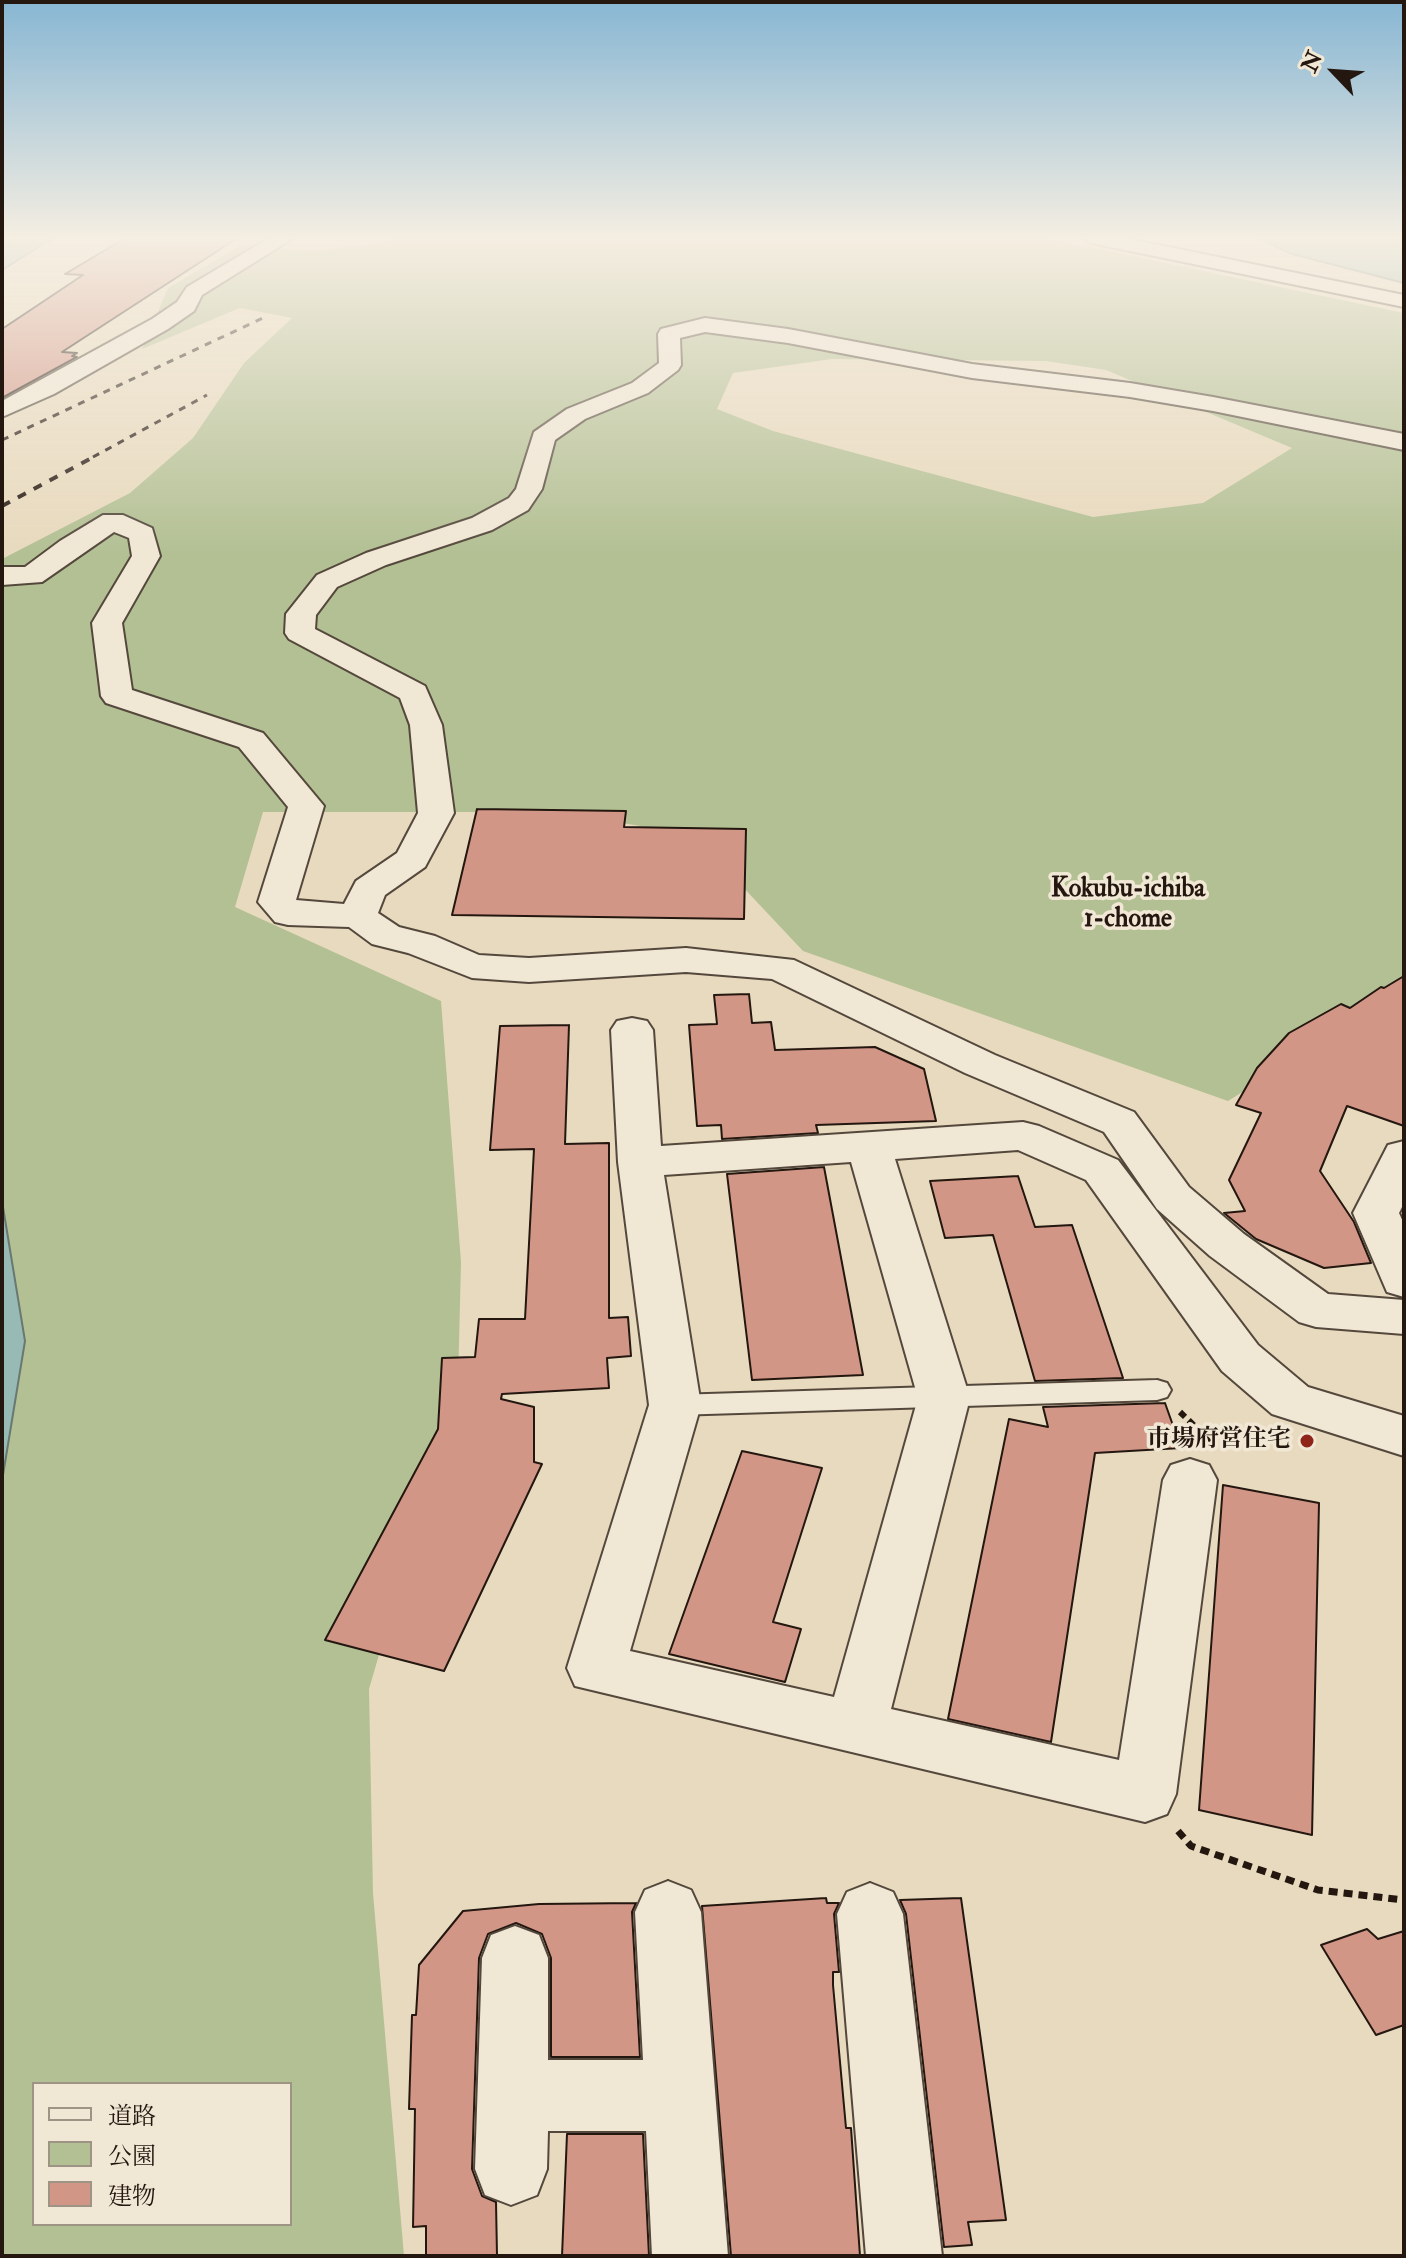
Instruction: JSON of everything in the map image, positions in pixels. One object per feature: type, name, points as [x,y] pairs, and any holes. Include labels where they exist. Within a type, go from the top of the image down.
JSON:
[{"type":"street","points":[[2,410],[128,342]]},
{"type":"street","points":[[358,916],[369,889],[412,859],[436,813],[426,725],[414,693],[300,633],[301,614],[327,581],[376,559],[482,524],[519,504],[529,489],[543,437],[576,414],[640,388],[670,365],[669,342]]},
{"type":"street","points":[[822,342],[972,371],[1130,390],[1213,404],[1404,442]]},
{"type":"street","points":[[2,576],[32,576],[70,547],[113,521],[142,534],[146,556],[107,623],[117,696],[251,740],[306,806],[277,902],[288,914],[358,916],[386,936],[421,944],[472,966],[529,970],[686,960],[780,968],[980,1064],[1119,1122],[1173,1198],[1227,1245],[1316,1310],[1404,1317]]},
{"type":"street","points":[[632,1030],[640,1162],[675,1405],[596,1668],[1145,1794],[1190,1480]]},
{"type":"street","points":[[640,1162],[1023,1136],[1102,1170],[1240,1358],[1290,1401],[1404,1436]]},
{"type":"street","points":[[856,1727],[944,1398],[869,1146]]},
{"type":"street","points":[[1404,1155],[1376,1213],[1404,1280]]},
{"type":"street","points":[[668,1912],[690,2256]]},
{"type":"street","points":[[870,1914],[904,2256]]},
{"type":"street","points":[[511,2169],[515,1958]]},
{"type":"street","points":[[512,2095],[682,2096]]},
{"type":"lane","points":[[675,1405],[1157,1390]]},
{"type":"path","points":[[1157,1390],[1202,1433],[1190,1480]]},
{"type":"path","points":[[1145,1794],[1191,1846],[1318,1890],[1404,1900]]},
{"type":"green space","points":[[145,342],[158,342],[142,349]]},
{"type":"green space","points":[[266,342],[1404,342],[1404,991],[1228,1101],[803,951],[693,834],[550,812],[263,812],[235,907],[441,1001],[461,1262],[458,1385],[369,1689],[373,1893],[404,2256],[2,2256],[2,1481],[25,1341],[2,1201],[2,559],[130,493],[193,438],[244,363]],"holes":[[[832,359],[1046,361],[1106,370],[1292,448],[1203,503],[1093,517],[773,431],[717,409],[733,373]]]},
{"type":"water","points":[[2,1201],[25,1341],[2,1481]]},
{"type":"building","points":[[2,342],[77,342],[62,352],[77,353],[72,356],[77,357],[2,398]]},
{"type":"building","points":[[477,809],[626,811],[624,827],[746,829],[744,919],[452,915]]},
{"type":"building","points":[[1404,976],[1404,1126],[1347,1106],[1320,1171],[1354,1222],[1371,1263],[1324,1268],[1256,1239],[1224,1213],[1245,1211],[1229,1180],[1261,1113],[1236,1105],[1257,1068],[1289,1033],[1341,1004],[1350,1008]]},
{"type":"building","points":[[749,994],[752,1023],[771,1022],[775,1050],[875,1047],[924,1069],[936,1121],[816,1125],[818,1133],[722,1139],[721,1125],[697,1126],[689,1025],[717,1024],[714,995]]},
{"type":"building","points":[[569,1025],[565,1144],[609,1143],[609,1318],[628,1317],[631,1356],[607,1358],[609,1388],[502,1394],[501,1399],[534,1407],[534,1462],[542,1464],[444,1671],[325,1640],[438,1429],[442,1358],[475,1357],[479,1319],[525,1319],[534,1149],[490,1150],[500,1026]]},
{"type":"building","points":[[824,1167],[863,1375],[752,1380],[727,1174]]},
{"type":"building","points":[[1018,1176],[1035,1227],[1072,1225],[1123,1378],[1035,1381],[993,1235],[945,1238],[930,1181]]},
{"type":"building","points":[[1165,1403],[1181,1448],[1095,1453],[1051,1742],[948,1719],[1009,1419],[1048,1427],[1043,1407]]},
{"type":"building","points":[[742,1451],[822,1468],[773,1622],[801,1629],[785,1682],[669,1654]]},
{"type":"building","points":[[1223,1485],[1319,1503],[1312,1835],[1199,1810]]},
{"type":"building","points":[[826,1898],[827,1903],[839,1903],[834,1914],[839,1972],[833,1972],[833,1985],[846,2128],[851,2128],[860,2256],[731,2256],[702,1906]]},
{"type":"building","points":[[961,1898],[1006,2220],[968,2222],[972,2245],[944,2247],[906,1914],[900,1900]]},
{"type":"building","points":[[636,1903],[632,1912],[640,2057],[551,2057],[551,1958],[542,1934],[516,1923],[488,1934],[479,1958],[472,2169],[482,2196],[496,2202],[497,2256],[426,2256],[426,2226],[413,2227],[415,2109],[409,2109],[412,2015],[416,2015],[419,1965],[463,1911],[539,1904]]},
{"type":"building","points":[[1367,1929],[1378,1939],[1404,1931],[1404,2025],[1376,2035],[1321,1945]]},
{"type":"building","points":[[567,2134],[643,2134],[649,2256],[562,2256]]},
{"type":"railway","points":[[2,440],[211,342]]},
{"type":"railway","points":[[93,457],[207,395]]},
{"type":"railway","points":[[2,506],[97,455]]},
{"type":"place","name":"市場府営住宅","points":[[1307,1441]]},
{"type":"district","name":"Kokubu-ichiba 1-chome","points":[[1128,905]]}]
